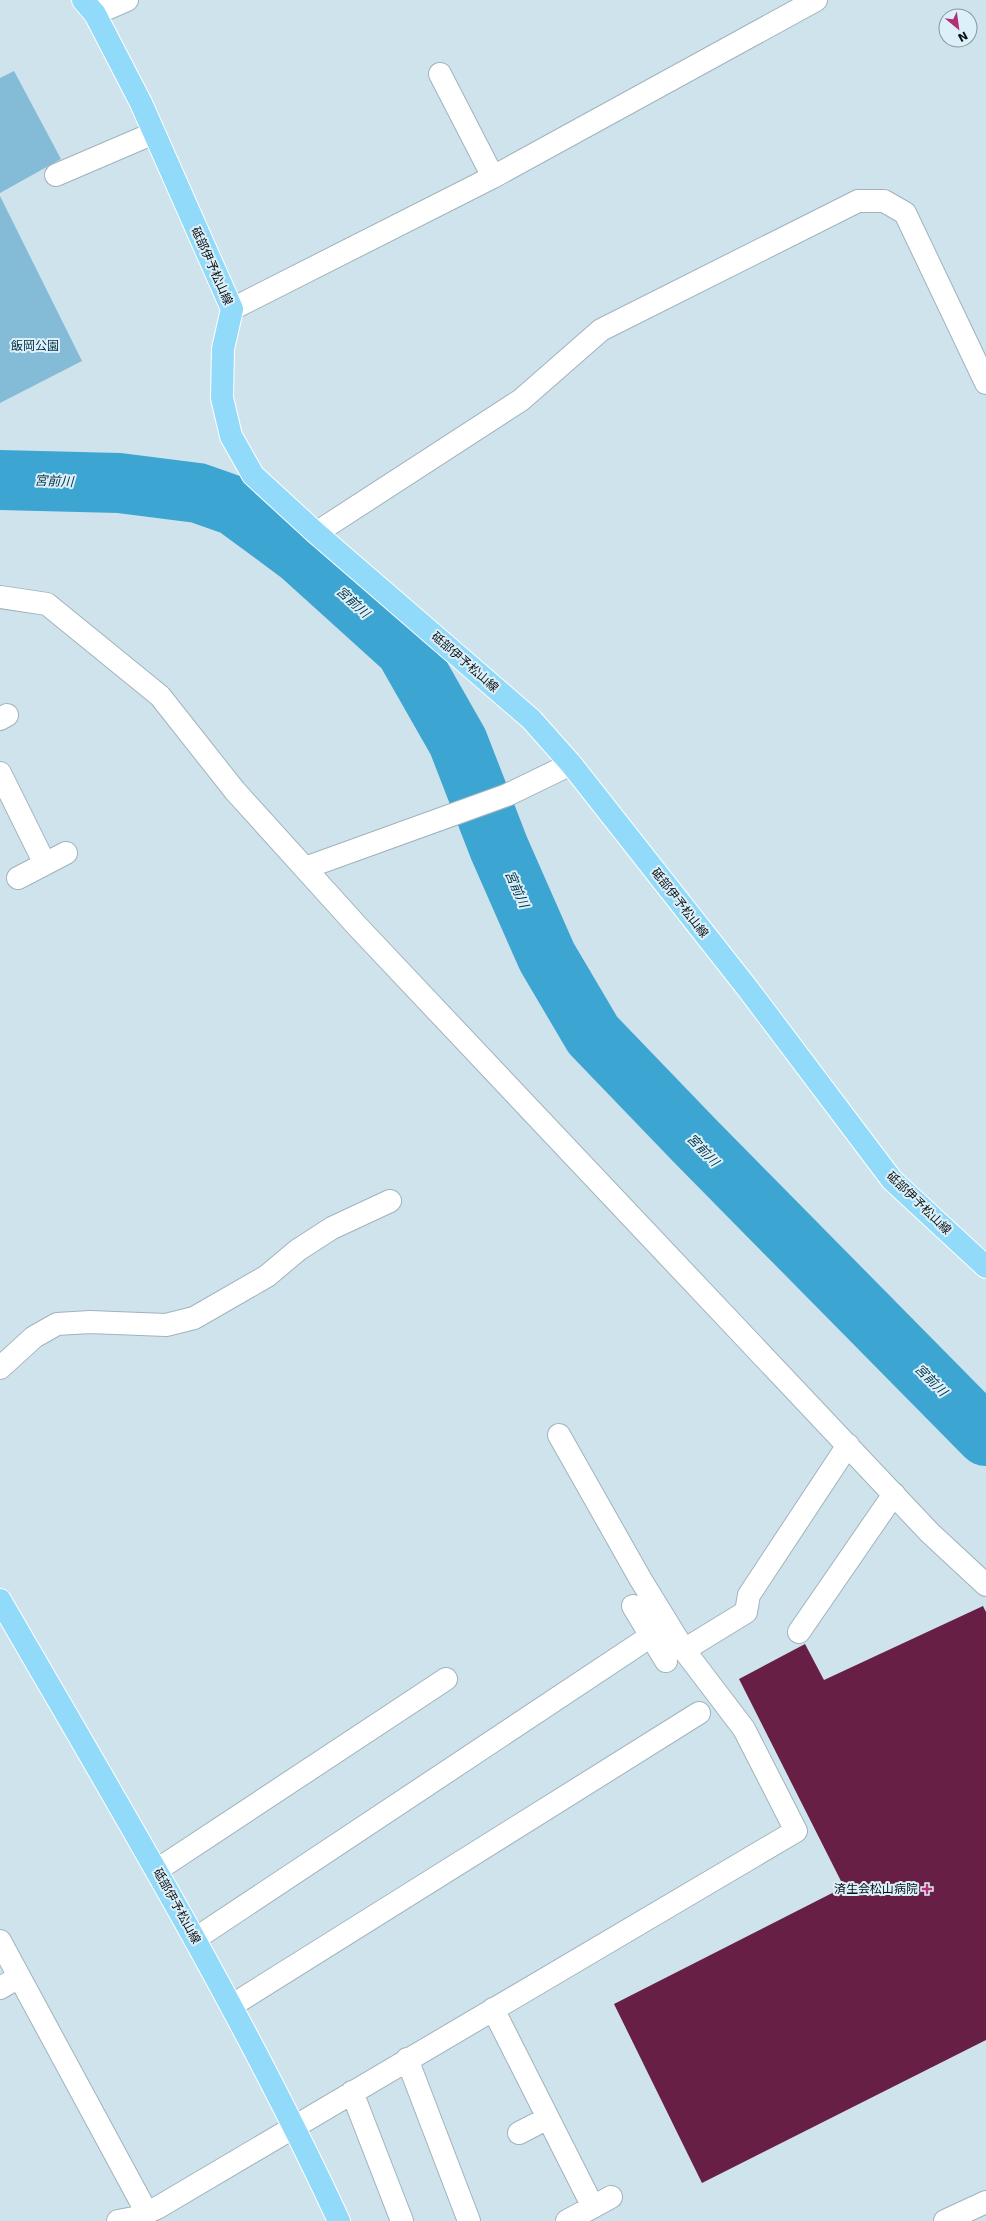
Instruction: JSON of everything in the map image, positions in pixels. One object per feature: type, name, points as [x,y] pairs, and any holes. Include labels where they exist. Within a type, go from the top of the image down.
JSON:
[{"type":"main road","name":"砥部伊予松山線","points":[[89,7],[142,103],[232,310],[222,349],[222,398],[231,436],[253,475],[316,533],[531,719],[571,764],[748,989],[892,1180],[986,1267]]},
{"type":"main road","name":"砥部伊予松山線","points":[[0,1600],[195,1939],[294,2126],[339,2221]]},
{"type":"street","points":[[89,7],[127,0]]},
{"type":"street","points":[[232,310],[493,177],[816,0]]},
{"type":"street","points":[[440,74],[493,177]]},
{"type":"street","points":[[56,175],[154,133]]},
{"type":"street","points":[[316,533],[521,400],[601,330],[858,201],[884,201],[905,213],[981,360],[986,383]]},
{"type":"street","points":[[0,597],[47,604],[160,696],[235,791],[358,927],[930,1533],[986,1585]]},
{"type":"street","points":[[305,868],[453,813],[507,795],[571,764]]},
{"type":"street","points":[[0,773],[45,864]]},
{"type":"street","points":[[18,878],[66,853]]},
{"type":"street","points":[[0,1368],[34,1337],[56,1324],[90,1322],[166,1325],[194,1318],[267,1276],[298,1250],[332,1228],[390,1201]]},
{"type":"street","points":[[118,2221],[156,2214],[294,2126],[796,1831],[744,1729],[684,1650],[641,1580],[559,1435]]},
{"type":"street","points":[[684,1650],[746,1612],[749,1595],[848,1445]]},
{"type":"street","points":[[799,1632],[894,1494]]},
{"type":"street","points":[[633,1606],[666,1661]]},
{"type":"street","points":[[195,1939],[651,1636]]},
{"type":"street","points":[[156,1870],[446,1679]]},
{"type":"street","points":[[231,2006],[699,1713]]},
{"type":"street","points":[[0,1941],[19,1977],[156,2214]]},
{"type":"street","points":[[0,1988],[19,1977]]},
{"type":"street","points":[[493,2009],[548,2118],[602,2202],[567,2221]]},
{"type":"street","points":[[407,2059],[469,2221]]},
{"type":"street","points":[[352,2092],[402,2221]]},
{"type":"street","points":[[519,2132],[548,2118]]},
{"type":"street","points":[[945,2221],[986,2202]]},
{"type":"green space","points":[[14,71],[61,159],[0,193],[0,78]]},
{"type":"green space","name":"飯岡公園","points":[[0,196],[82,361],[0,403]]},
{"type":"building","points":[[983,1606],[986,1612],[986,2040],[702,2183],[614,2004],[844,1887],[739,1679],[805,1644],[824,1680]]},
{"type":"waterway","name":"宮前川","points":[[0,480],[119,483],[198,493],[235,506],[300,554],[405,649],[458,742],[499,848],[547,957],[593,1035],[696,1142],[986,1436]]},
{"type":"place","name":"済生会松山病院","points":[[927,1889]]}]
